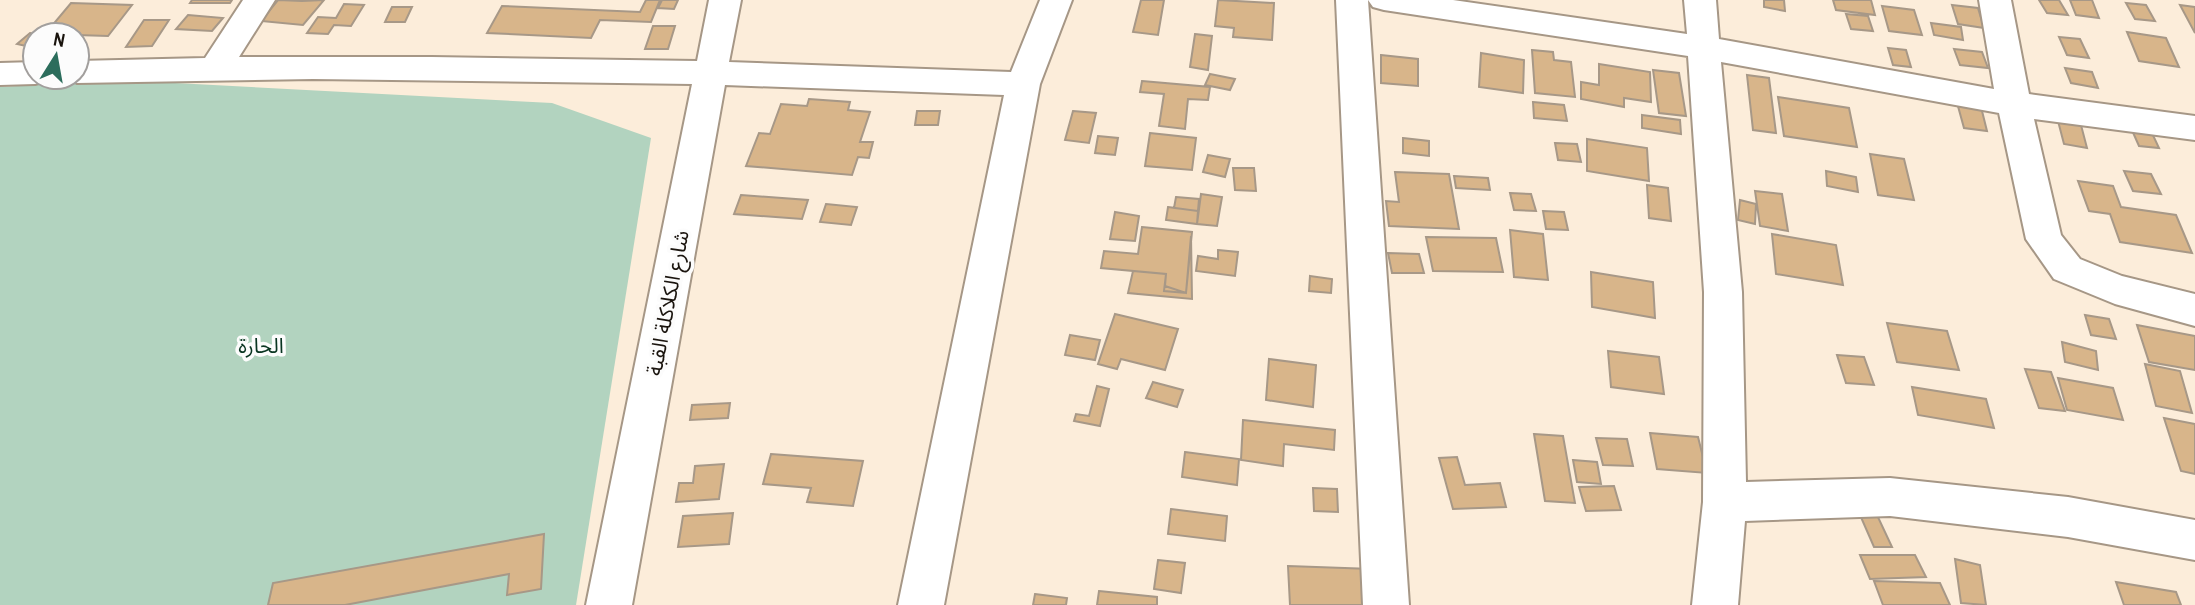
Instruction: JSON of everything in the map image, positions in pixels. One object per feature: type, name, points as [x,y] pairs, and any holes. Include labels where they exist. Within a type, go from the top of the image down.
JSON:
[{"type":"street","points":[[216,67],[259,0]]},
{"type":"street","name":"شارع الكلاكلة القبة","points":[[609,605],[725,0]]},
{"type":"street","points":[[921,605],[1023,84],[1056,0]]},
{"type":"street","points":[[1352,0],[1386,605]]},
{"type":"street","points":[[1384,0],[1706,48],[2014,104],[2195,128]]},
{"type":"street","points":[[1700,0],[1706,48],[1723,292],[1725,502],[1715,605]]},
{"type":"street","points":[[1995,0],[2014,104],[2044,239],[2067,268],[2115,289],[2195,310]]},
{"type":"street","points":[[91,71],[216,67],[713,71],[1023,84]]},
{"type":"street","points":[[0,74],[21,73]]},
{"type":"street","points":[[1725,502],[1890,497],[2068,517],[2195,540]]},
{"type":"green space","name":"الحارة","points":[[118,80],[552,103],[651,138],[576,605],[0,605],[0,87],[21,86],[21,91],[91,91],[91,82]]},
{"type":"building","points":[[192,0],[232,0],[230,3],[190,3]]},
{"type":"building","points":[[278,0],[324,0],[303,25],[261,21]]},
{"type":"building","points":[[646,0],[660,0],[651,22],[600,20],[591,38],[487,33],[502,6],[640,12]]},
{"type":"building","points":[[662,0],[678,0],[674,9],[658,8]]},
{"type":"building","points":[[1141,0],[1164,0],[1158,35],[1133,32]]},
{"type":"building","points":[[1218,0],[1274,3],[1272,40],[1233,37],[1234,28],[1215,26]]},
{"type":"building","points":[[1764,0],[1784,0],[1785,11],[1764,7]]},
{"type":"building","points":[[1833,0],[1871,0],[1875,15],[1836,10]]},
{"type":"building","points":[[2039,0],[2059,0],[2068,15],[2047,13]]},
{"type":"building","points":[[2070,0],[2092,0],[2099,18],[2076,15]]},
{"type":"building","points":[[71,3],[132,5],[108,36],[91,35],[91,21],[56,21]]},
{"type":"building","points":[[2126,3],[2146,5],[2155,21],[2135,19]]},
{"type":"building","points":[[344,4],[364,5],[351,26],[334,25],[328,34],[307,33],[318,17],[336,18]]},
{"type":"building","points":[[1952,5],[1978,8],[1984,28],[1958,24]]},
{"type":"building","points":[[2180,5],[2195,7],[2195,33]]},
{"type":"building","points":[[1882,6],[1914,10],[1922,35],[1889,31]]},
{"type":"building","points":[[392,7],[412,7],[405,22],[385,22]]},
{"type":"building","points":[[1846,14],[1868,16],[1873,31],[1851,29]]},
{"type":"building","points":[[188,15],[223,18],[212,31],[176,29]]},
{"type":"building","points":[[144,20],[169,20],[152,46],[126,47]]},
{"type":"building","points":[[1931,23],[1961,27],[1963,40],[1934,35]]},
{"type":"building","points":[[653,26],[675,26],[668,49],[645,49]]},
{"type":"building","points":[[2127,32],[2166,38],[2179,67],[2139,61]]},
{"type":"building","points":[[1195,34],[1212,36],[1208,70],[1190,67]]},
{"type":"building","points":[[2059,37],[2080,39],[2089,58],[2067,55]]},
{"type":"building","points":[[1888,48],[1906,50],[1911,67],[1893,65]]},
{"type":"building","points":[[1954,49],[1982,52],[1988,68],[1960,65]]},
{"type":"building","points":[[1532,50],[1553,52],[1554,60],[1571,62],[1575,97],[1535,93]]},
{"type":"building","points":[[1481,53],[1524,60],[1523,93],[1479,87]]},
{"type":"building","points":[[1381,55],[1418,59],[1418,86],[1381,83]]},
{"type":"building","points":[[1599,64],[1650,72],[1651,102],[1624,98],[1624,107],[1581,99],[1581,82],[1599,85]]},
{"type":"building","points":[[2065,68],[2092,72],[2098,88],[2071,83]]},
{"type":"building","points":[[1653,70],[1679,73],[1686,116],[1659,113]]},
{"type":"building","points":[[1210,74],[1235,79],[1230,90],[1205,85]]},
{"type":"building","points":[[1747,75],[1769,78],[1776,133],[1753,130]]},
{"type":"building","points":[[1142,81],[1210,87],[1208,100],[1188,99],[1185,129],[1159,126],[1164,94],[1140,92]]},
{"type":"building","points":[[1778,97],[1849,108],[1857,147],[1784,136]]},
{"type":"building","points":[[809,99],[850,102],[848,110],[870,112],[860,142],[873,142],[869,158],[858,157],[852,175],[746,166],[759,133],[770,134],[781,104],[807,106]]},
{"type":"building","points":[[1956,99],[1980,103],[1987,131],[1964,128]]},
{"type":"building","points":[[1533,102],[1564,105],[1567,121],[1534,118]]},
{"type":"building","points":[[917,111],[940,111],[938,125],[915,125]]},
{"type":"building","points":[[1073,111],[1096,113],[1089,143],[1065,140]]},
{"type":"building","points":[[1642,115],[1680,120],[1681,134],[1642,128]]},
{"type":"building","points":[[2058,121],[2081,125],[2087,148],[2064,144]]},
{"type":"building","points":[[2131,128],[2151,131],[2159,148],[2139,146]]},
{"type":"building","points":[[1150,133],[1196,138],[1192,170],[1145,166]]},
{"type":"building","points":[[1098,136],[1118,138],[1115,155],[1095,153]]},
{"type":"building","points":[[1403,138],[1429,141],[1429,156],[1403,153]]},
{"type":"building","points":[[1587,139],[1647,148],[1649,181],[1587,171]]},
{"type":"building","points":[[1555,143],[1577,144],[1581,162],[1558,160]]},
{"type":"building","points":[[1870,154],[1904,159],[1914,200],[1878,195]]},
{"type":"building","points":[[1208,155],[1230,159],[1225,177],[1203,172]]},
{"type":"building","points":[[1233,168],[1254,168],[1256,191],[1235,190]]},
{"type":"building","points":[[1826,171],[1856,177],[1858,192],[1827,186]]},
{"type":"building","points":[[2124,171],[2151,174],[2161,194],[2133,191]]},
{"type":"building","points":[[1395,172],[1449,174],[1459,229],[1389,226],[1386,201],[1399,202]]},
{"type":"building","points":[[1454,176],[1488,178],[1490,190],[1456,188]]},
{"type":"building","points":[[2078,181],[2113,186],[2121,207],[2176,215],[2192,253],[2120,242],[2110,214],[2089,211]]},
{"type":"building","points":[[1647,185],[1668,188],[1671,221],[1649,218]]},
{"type":"building","points":[[1755,191],[1782,194],[1788,231],[1760,226]]},
{"type":"building","points":[[1510,193],[1531,194],[1536,211],[1514,210]]},
{"type":"building","points":[[1201,194],[1222,197],[1217,226],[1197,224]]},
{"type":"building","points":[[741,195],[808,200],[802,219],[734,214]]},
{"type":"building","points":[[1176,197],[1199,199],[1198,211],[1174,208]]},
{"type":"building","points":[[1740,200],[1756,204],[1755,224],[1738,220]]},
{"type":"building","points":[[826,204],[857,207],[851,225],[820,222]]},
{"type":"building","points":[[1168,207],[1198,211],[1197,224],[1166,220]]},
{"type":"building","points":[[1543,211],[1564,212],[1568,230],[1546,229]]},
{"type":"building","points":[[1115,212],[1139,216],[1135,241],[1110,239]]},
{"type":"building","points":[[1142,227],[1192,232],[1186,293],[1164,291],[1166,274],[1101,268],[1104,251],[1138,254]]},
{"type":"building","points":[[1510,230],[1543,234],[1548,280],[1514,277]]},
{"type":"building","points":[[1772,234],[1836,245],[1843,285],[1776,274]]},
{"type":"building","points":[[1191,236],[1192,299],[1128,293],[1133,271],[1166,274],[1165,286],[1186,293]]},
{"type":"building","points":[[1426,237],[1496,238],[1503,272],[1433,271]]},
{"type":"building","points":[[1218,250],[1238,252],[1235,276],[1196,271],[1198,256],[1218,259]]},
{"type":"building","points":[[1388,253],[1419,254],[1424,273],[1392,273]]},
{"type":"building","points":[[1591,272],[1653,282],[1655,318],[1592,307]]},
{"type":"building","points":[[1310,276],[1332,279],[1331,293],[1309,291]]},
{"type":"building","points":[[1115,314],[1178,329],[1165,370],[1121,359],[1117,369],[1098,364]]},
{"type":"building","points":[[2085,315],[2109,319],[2116,339],[2091,335]]},
{"type":"building","points":[[1887,323],[1947,331],[1959,370],[1897,362]]},
{"type":"building","points":[[2137,325],[2195,336],[2195,370],[2149,362]]},
{"type":"building","points":[[1070,335],[1100,340],[1095,360],[1065,355]]},
{"type":"building","points":[[2062,342],[2096,351],[2098,370],[2065,362]]},
{"type":"building","points":[[1608,351],[1659,357],[1664,394],[1611,387]]},
{"type":"building","points":[[1837,355],[1864,357],[1874,385],[1846,383]]},
{"type":"building","points":[[1269,359],[1316,365],[1313,407],[1266,400]]},
{"type":"building","points":[[2145,364],[2180,371],[2192,413],[2156,406]]},
{"type":"building","points":[[2025,369],[2051,372],[2065,411],[2039,408]]},
{"type":"building","points":[[2058,378],[2113,388],[2123,420],[2067,410]]},
{"type":"building","points":[[1153,382],[1183,390],[1177,407],[1146,398]]},
{"type":"building","points":[[1097,386],[1109,389],[1100,426],[1074,421],[1076,414],[1089,416]]},
{"type":"building","points":[[1912,387],[1986,399],[1994,428],[1918,415]]},
{"type":"building","points":[[730,403],[728,418],[690,420],[692,405]]},
{"type":"building","points":[[2164,418],[2195,424],[2195,474],[2181,471]]},
{"type":"building","points":[[1243,420],[1335,430],[1334,450],[1284,444],[1283,466],[1241,460]]},
{"type":"building","points":[[1650,433],[1698,437],[1707,473],[1657,469]]},
{"type":"building","points":[[1534,434],[1563,436],[1575,503],[1545,501]]},
{"type":"building","points":[[1596,438],[1627,439],[1633,466],[1603,465]]},
{"type":"building","points":[[1185,452],[1239,459],[1237,485],[1182,477]]},
{"type":"building","points":[[771,454],[863,461],[853,506],[807,502],[811,488],[763,484]]},
{"type":"building","points":[[1457,457],[1465,485],[1500,483],[1506,507],[1453,509],[1439,458]]},
{"type":"building","points":[[1573,460],[1597,462],[1601,484],[1577,482]]},
{"type":"building","points":[[724,464],[719,499],[676,502],[679,483],[693,483],[695,466]]},
{"type":"building","points":[[1614,486],[1621,510],[1586,511],[1579,487]]},
{"type":"building","points":[[1313,488],[1337,489],[1338,512],[1314,511]]},
{"type":"building","points":[[1171,509],[1227,516],[1225,541],[1168,534]]},
{"type":"building","points":[[733,513],[729,544],[678,547],[683,516]]},
{"type":"building","points":[[1860,515],[1877,515],[1892,547],[1874,547]]},
{"type":"building","points":[[544,534],[541,589],[507,595],[509,574],[345,605],[268,605],[273,583]]},
{"type":"building","points":[[1860,555],[1915,555],[1926,577],[1870,579]]},
{"type":"building","points":[[1955,559],[1980,565],[1986,605],[1961,603]]},
{"type":"building","points":[[1158,560],[1185,563],[1181,593],[1154,589]]},
{"type":"building","points":[[1288,566],[1372,569],[1376,605],[1290,605]]},
{"type":"building","points":[[1874,581],[1940,583],[1950,605],[1883,605]]},
{"type":"building","points":[[2116,582],[2176,592],[2181,605],[2124,605]]},
{"type":"building","points":[[1099,591],[1157,597],[1157,605],[1097,605]]},
{"type":"building","points":[[1035,594],[1067,598],[1066,605],[1033,605]]}]
